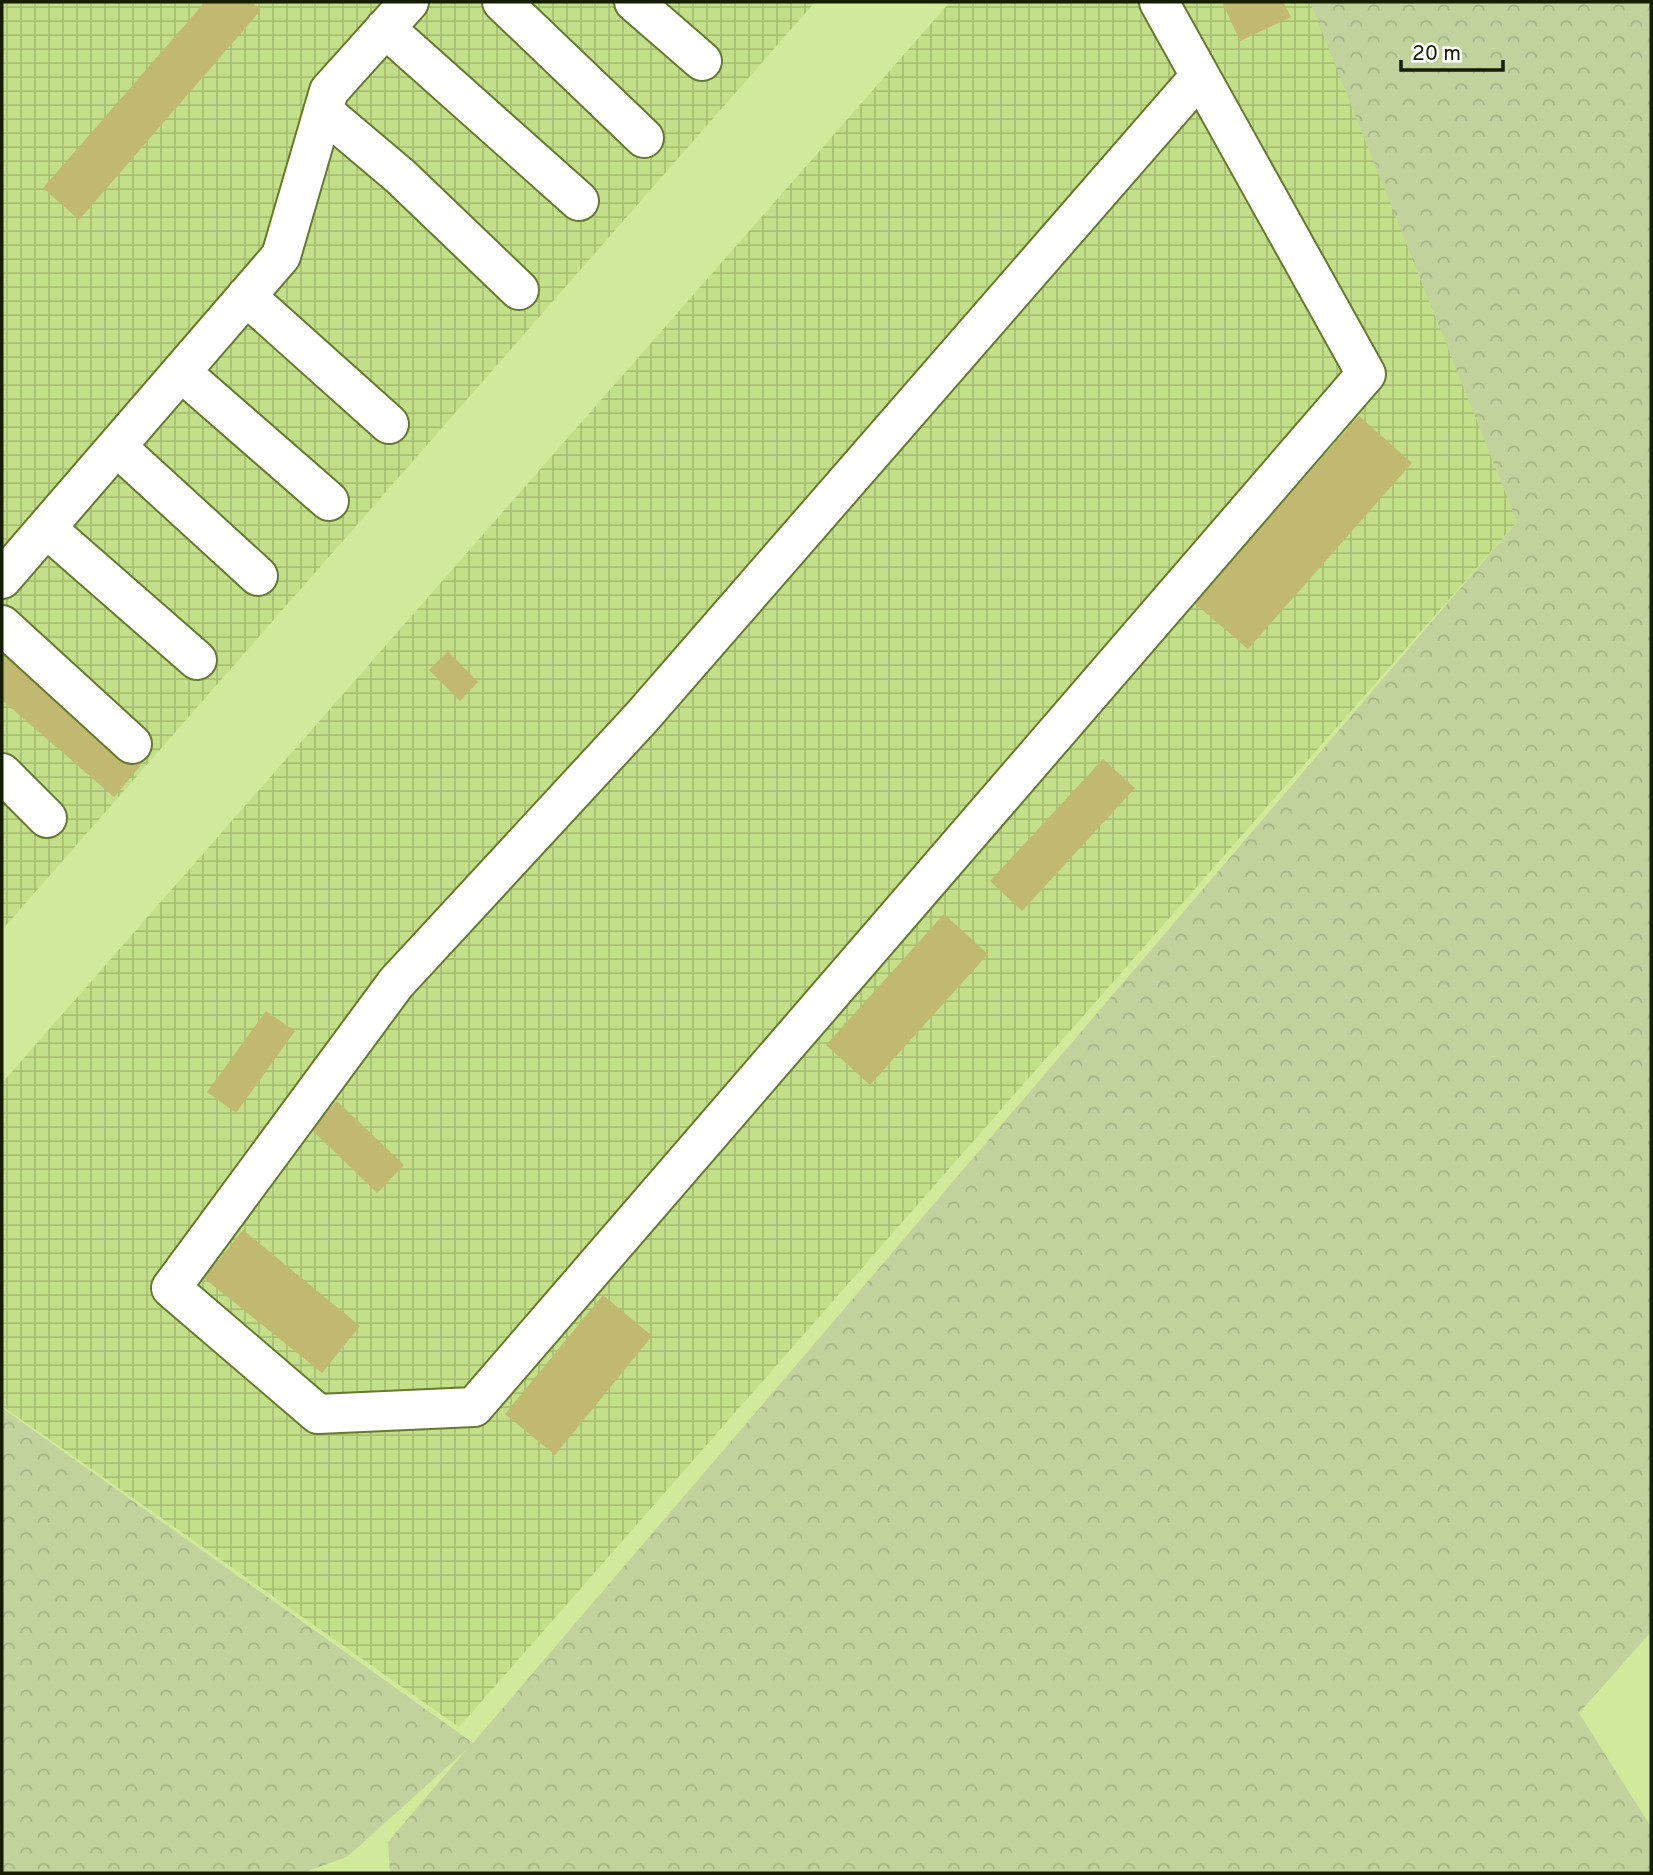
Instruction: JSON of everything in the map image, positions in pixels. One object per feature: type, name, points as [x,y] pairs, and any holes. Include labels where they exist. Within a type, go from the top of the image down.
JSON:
[{"type":"lane","points":[[502,2],[644,138]]},
{"type":"lane","points":[[634,2],[702,61]]},
{"type":"lane","points":[[1159,2],[1366,374],[474,1407],[318,1414],[171,1288],[396,983],[641,718],[1200,76]]},
{"type":"lane","points":[[6,567],[46,528],[281,256],[329,90],[397,15],[579,201]]},
{"type":"lane","points":[[323,111],[400,176],[519,290]]},
{"type":"lane","points":[[246,296],[389,424]]},
{"type":"lane","points":[[181,372],[329,501]]},
{"type":"lane","points":[[117,447],[258,576]]},
{"type":"lane","points":[[46,528],[197,660]]},
{"type":"lane","points":[[2,625],[132,744]]},
{"type":"lane","points":[[2,773],[47,818]]},
{"type":"shaded area","points":[[2,2],[815,2],[2,930]]},
{"type":"shaded area","points":[[950,2],[1319,2],[1517,522],[459,1727],[2,1406],[2,1083]]},
{"type":"green space","points":[[1310,2],[1651,2],[1651,1632],[1579,1713],[1651,1827],[1651,1873],[390,1873],[388,1842],[467,1749],[347,1857],[302,1873],[2,1873],[2,1408],[473,1743],[1517,522]]},
{"type":"building","points":[[205,2],[251,2],[261,10],[79,220],[43,188]]},
{"type":"building","points":[[1222,2],[1283,2],[1291,17],[1240,41]]},
{"type":"building","points":[[1359,416],[1412,463],[1248,649],[1194,603]]},
{"type":"building","points":[[2,645],[141,765],[114,797],[2,700]]},
{"type":"building","points":[[448,651],[478,682],[460,701],[429,670]]},
{"type":"building","points":[[1103,759],[1135,788],[1022,911],[990,881]]},
{"type":"building","points":[[944,914],[988,954],[870,1085],[826,1045]]},
{"type":"building","points":[[266,1011],[295,1031],[236,1113],[207,1092]]},
{"type":"building","points":[[337,1101],[404,1165],[377,1193],[311,1129]]},
{"type":"building","points":[[243,1230],[360,1326],[322,1373],[204,1278]]},
{"type":"building","points":[[603,1295],[652,1336],[555,1455],[505,1414]]}]
